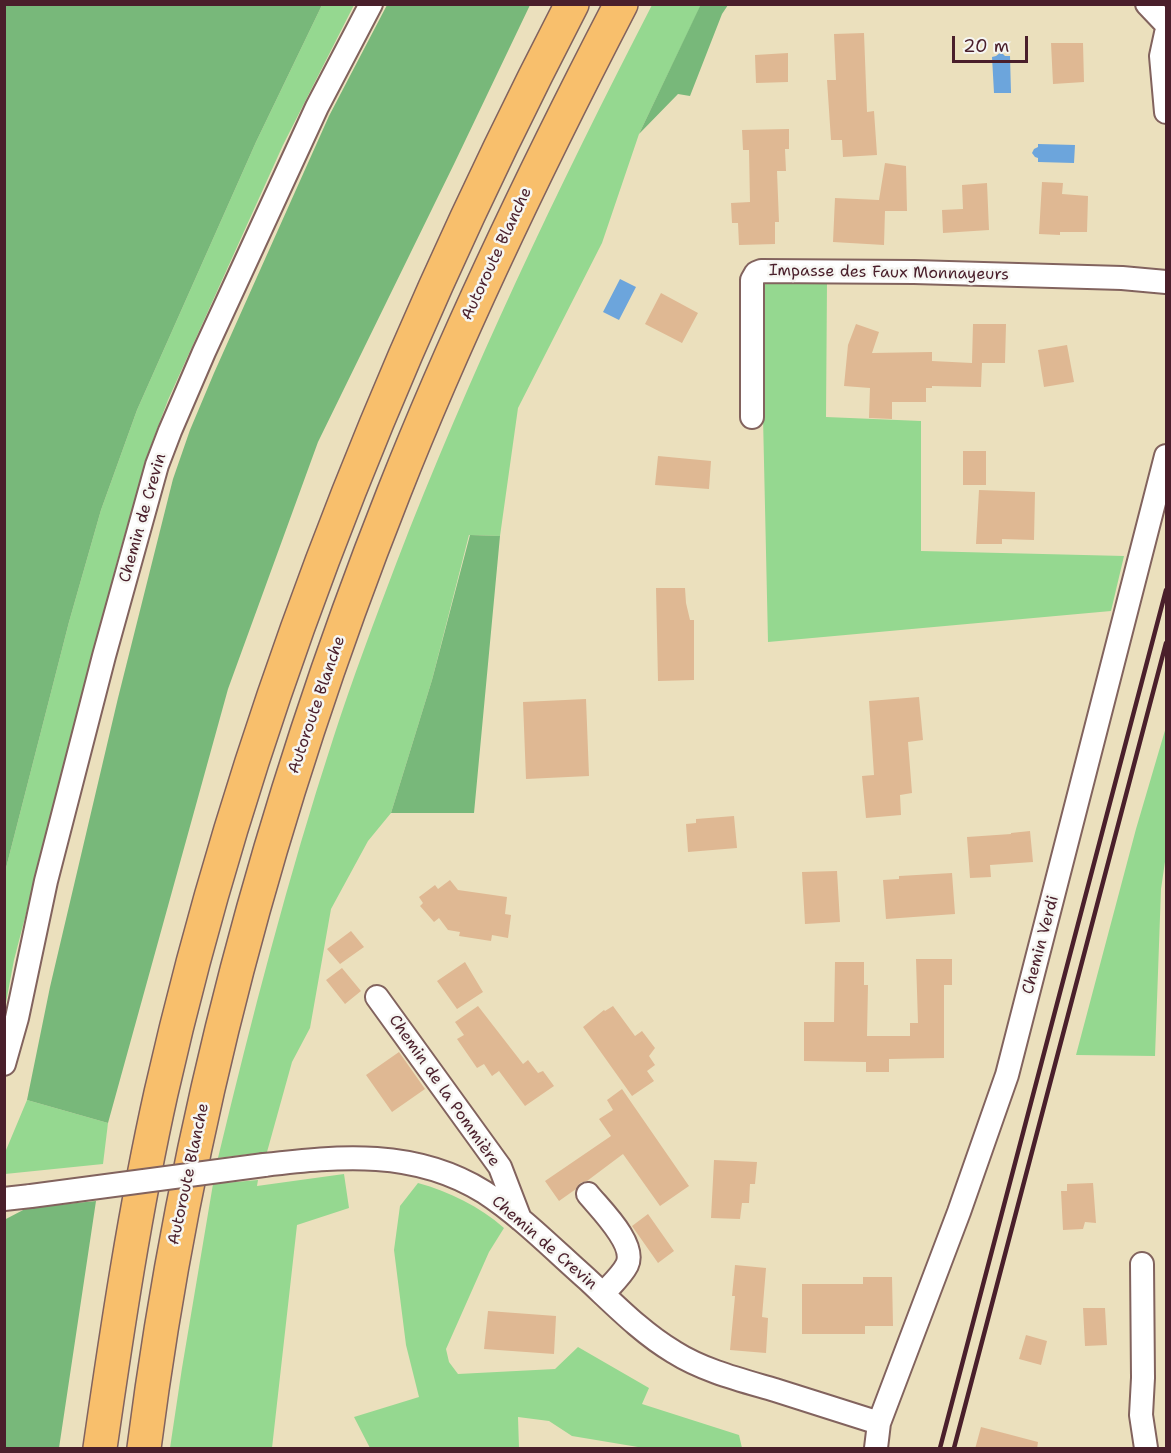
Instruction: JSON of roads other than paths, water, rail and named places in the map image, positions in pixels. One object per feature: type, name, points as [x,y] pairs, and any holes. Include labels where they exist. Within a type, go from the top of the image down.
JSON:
[{"type":"highway","points":[[100,1449],[113,1355],[138,1209],[161,1095],[207,912],[268,711],[340,511],[384,402],[435,285],[492,164],[572,4]]},
{"type":"highway","name":"Autoroute Blanche","points":[[144,1449],[177,1233],[207,1088],[254,905],[295,768],[342,631],[394,492],[443,374],[532,178],[621,4]]},
{"type":"street","name":"Chemin de Crevin","points":[[4,1064],[17,1018],[46,881],[104,656],[160,457],[204,352],[317,107],[371,4]]},
{"type":"street","points":[[1147,4],[1167,24]]},
{"type":"street","points":[[1167,33],[1161,56],[1167,112]]},
{"type":"street","name":"Impasse des Faux Monnayeurs","points":[[752,417],[752,280],[756,273],[761,271],[1086,277],[1167,282]]},
{"type":"street","name":"Chemin Verdi","points":[[876,1449],[879,1423],[959,1212],[1007,1075],[1167,456]]},
{"type":"street","name":"Chemin de la Pommière","points":[[377,997],[500,1167],[521,1221]]},
{"type":"street","name":"Chemin de Crevin","points":[[4,1199],[342,1157],[381,1159],[415,1165],[450,1175],[482,1191],[521,1221],[659,1343],[690,1361],[747,1382],[879,1423]]},
{"type":"street","points":[[588,1194],[620,1234],[629,1252],[628,1264],[603,1294]]},
{"type":"street","points":[[1142,1264],[1141,1414],[1146,1449]]},
{"type":"water","points":[[1001,52],[1005,56],[1010,56],[1011,93],[994,93],[992,57]]},
{"type":"water","points":[[1038,144],[1075,145],[1074,163],[1038,162],[1038,158],[1032,153]]},
{"type":"water","points":[[620,279],[636,287],[619,320],[603,312]]},
{"type":"railway","points":[[940,1448],[1166,590]]},
{"type":"railway","points":[[954,1448],[1166,643]]}]
